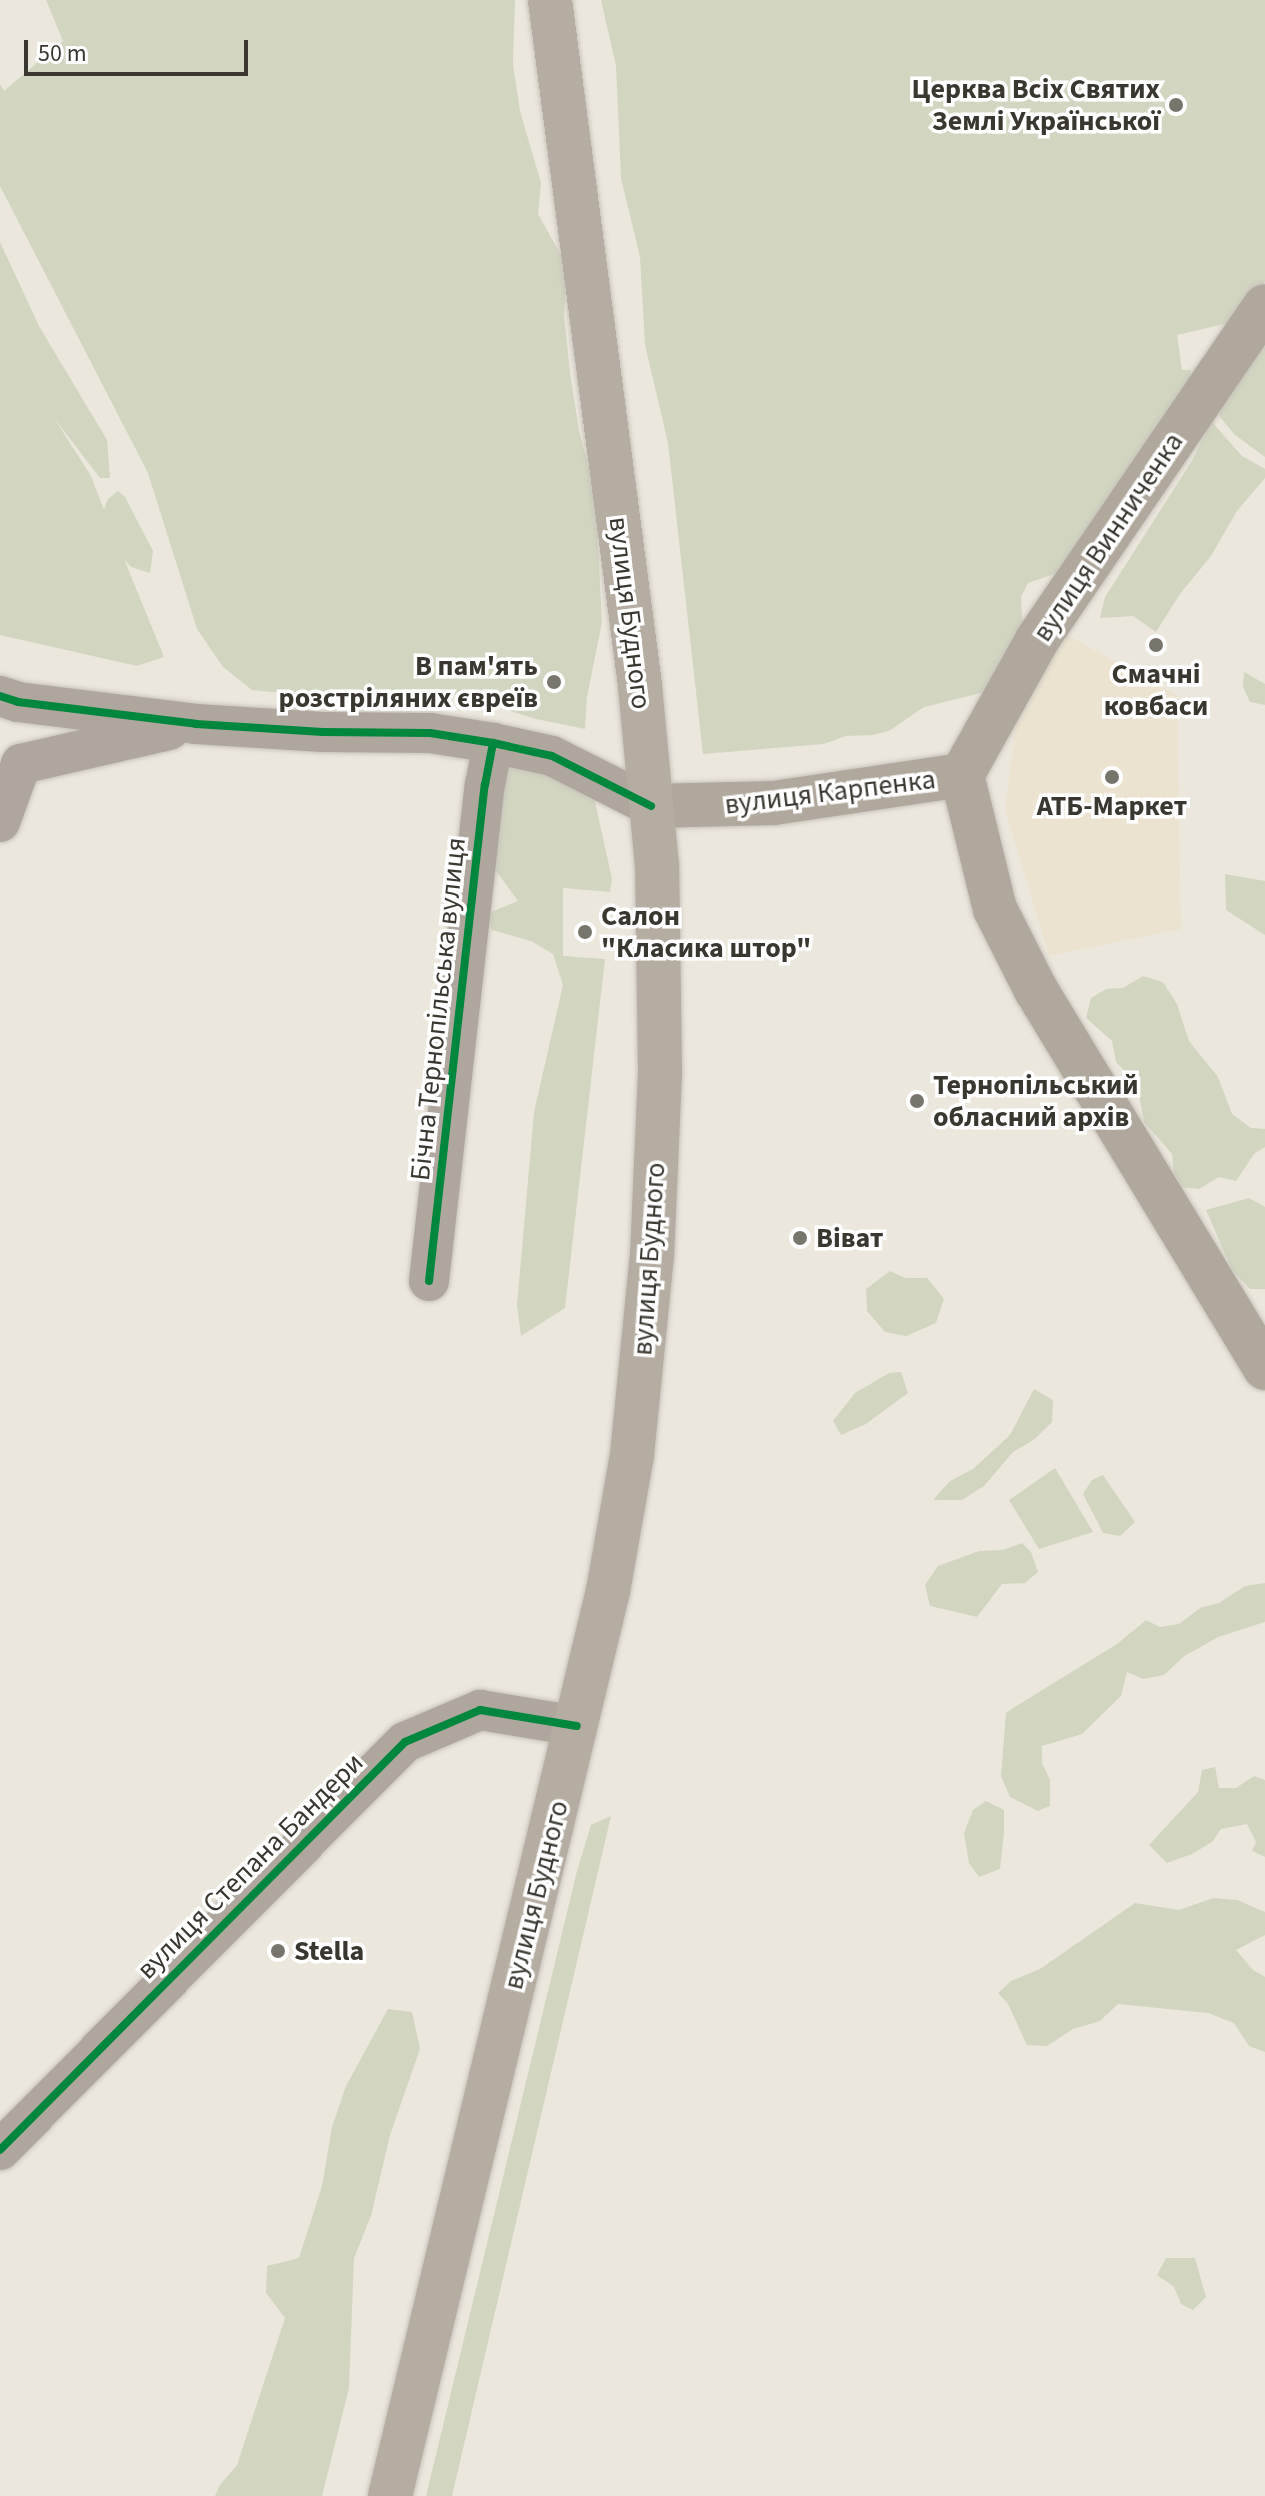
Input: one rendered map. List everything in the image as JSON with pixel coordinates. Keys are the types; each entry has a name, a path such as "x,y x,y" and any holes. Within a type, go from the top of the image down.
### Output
{"highway":[{"name":"вулиця Будного","path":"390,2496 608,1591 632,1455 652,1256 660,1072 657,866 640,685 550,0"}],"main road":[{"name":"вулиця Винниченка","path":"962,775 1037,640 1265,306"},
{"name":"вулиця Карпенка","path":"651,806 774,803 962,775 995,909 1036,990 1265,1368"}],"street":[{"path":"0,696 18,702 196,724 323,732 430,733 493,743 552,756 651,806"},
{"path":"0,822 21,764 196,724"},
{"name":"Бічна Тернопільська вулиця","path":"429,1281 485,785 493,743"},
{"name":"вулиця Степана Бандери","path":"0,2150 405,1742 480,1710 577,1726"}],"shaded area":[{"path":"1061,632 1177,695 1181,929 1049,956 1005,809 1017,718"}],"green space":[{"path":"46,0 515,0 513,64 520,111 541,183 538,214 567,266 564,315 570,373 579,431 595,490 602,622 587,697 585,729 536,719 437,689 283,693 252,690 223,667 197,629 148,473 0,186 0,84 4,91 63,41"},
{"path":"601,0 1265,0 1265,281 1256,297 1229,323 1177,335 1182,370 1190,370 1196,386 1078,566 1028,583 1021,597 1023,637 997,689 924,707 889,731 873,735 846,736 824,744 703,754 668,443 645,345 640,257 621,178 616,66"},
{"path":"0,242 39,326 107,440 110,478 100,478 54,418 91,476 104,510 108,499 118,491 125,497 153,551 150,573 131,567 124,559 164,657 137,666 0,635"},
{"path":"1265,333 1265,457 1234,434 1219,416 1225,388"},
{"path":"1211,421 1242,456 1265,469 1265,478 1237,511 1211,556 1180,594 1156,632 1133,616 1100,618 1105,597 1193,459"},
{"path":"1244,672 1265,684 1265,705 1250,702 1243,687"},
{"path":"515,761 594,797 612,879 610,892 563,888 563,956 605,959 565,1308 521,1336 517,1305 534,1112 563,985 553,954 531,941 492,930 486,914 518,901 493,867 502,763"},
{"path":"1225,874 1265,881 1265,935 1226,910"},
{"path":"1143,976 1163,982 1177,1004 1189,1041 1218,1077 1232,1114 1251,1128 1265,1129 1265,1147 1254,1154 1236,1181 1219,1177 1199,1189 1182,1187 1174,1173 1172,1154 1144,1122 1137,1084 1116,1062 1112,1041 1086,1018 1091,998 1106,989 1123,988"},
{"path":"1249,1198 1265,1207 1265,1289 1250,1289 1232,1270 1206,1210"},
{"path":"890,1271 905,1278 927,1278 944,1299 936,1323 906,1336 885,1332 867,1311 866,1289"},
{"path":"901,1372 908,1393 866,1424 841,1435 833,1421 855,1393 889,1373"},
{"path":"1034,1389 1053,1400 1052,1422 1035,1439 1013,1452 984,1486 962,1500 933,1500 950,1481 973,1469 1010,1435"},
{"path":"1055,1468 1093,1532 1039,1549 1009,1500"},
{"path":"1103,1475 1135,1522 1120,1536 1103,1533 1083,1494 1092,1480"},
{"path":"1022,1543 1031,1552 1038,1572 1025,1583 1002,1584 977,1617 930,1606 925,1585 938,1566 979,1551 1003,1550"},
{"path":"1265,1583 1265,1622 1218,1637 1183,1657 1164,1675 1143,1679 1127,1672 1121,1696 1082,1734 1042,1746 1042,1763 1050,1780 1050,1806 1038,1811 1010,1797 1001,1776 1006,1713 1117,1644 1146,1620 1160,1627 1179,1624 1200,1608 1219,1603 1245,1586"},
{"path":"1215,1767 1219,1788 1236,1788 1254,1776 1265,1780 1265,1857 1252,1851 1256,1842 1247,1824 1221,1829 1212,1842 1192,1854 1167,1863 1149,1845 1198,1792 1202,1770"},
{"path":"986,1801 1004,1810 1004,1833 1000,1869 979,1877 969,1863 964,1833 973,1810"},
{"path":"611,1816 452,2496 426,2496 577,1871 591,1825"},
{"path":"1213,1898 1237,1900 1265,1912 1265,1935 1236,1950 1253,1970 1265,1977 1265,2052 1249,2046 1234,2023 1208,2013 1118,2004 1100,2021 1073,2029 1047,2046 1027,2045 1008,2004 998,1993 1011,1981 1040,1969 1135,1903 1179,1910"},
{"path":"388,2009 412,2012 420,2049 390,2135 371,2216 354,2258 349,2388 322,2496 215,2496 237,2465 285,2318 266,2293 267,2266 299,2258 322,2186 332,2127 346,2086"},
{"path":"1166,2258 1195,2258 1206,2297 1193,2310 1181,2304 1174,2287 1157,2275"}],"cycle path":[{"path":"0,696 18,702 196,724 323,732 430,733 493,743 552,756 651,806"},
{"path":"429,1281 485,785 493,743"},
{"path":"0,2150 405,1742 480,1710 577,1726"}],"place":[{"name":"Церква Всіх Святих Землі Української","path":"1176,105"},
{"name":"Смачні ковбаси","path":"1156,645"},
{"name":"В пам'ять розстріляних євреїв","path":"554,682"},
{"name":"АТБ-Маркет","path":"1112,777"},
{"name":"Салон \"Класика штор\"","path":"585,932"},
{"name":"Тернопільський обласний архів","path":"917,1101"},
{"name":"Віват","path":"800,1238"},
{"name":"Stella","path":"278,1951"}]}
